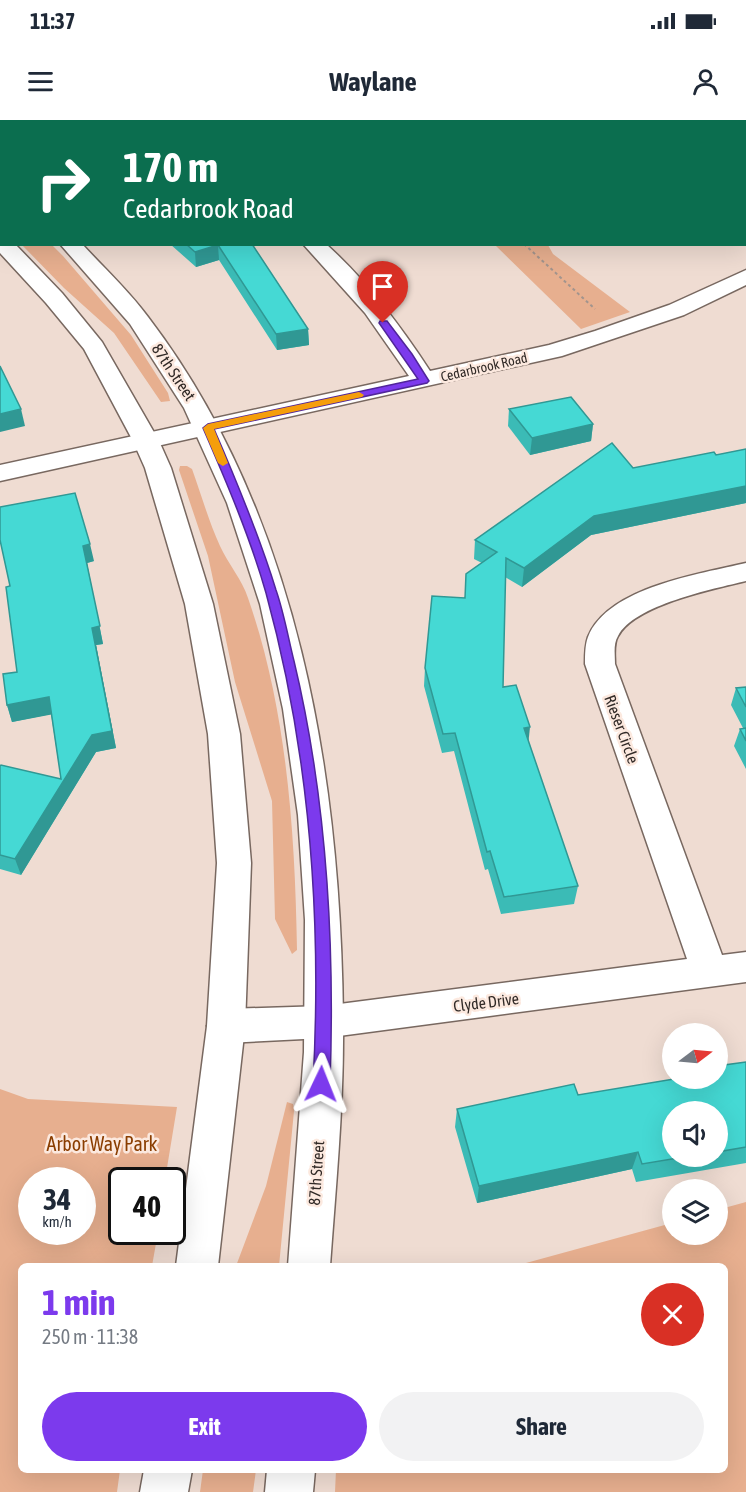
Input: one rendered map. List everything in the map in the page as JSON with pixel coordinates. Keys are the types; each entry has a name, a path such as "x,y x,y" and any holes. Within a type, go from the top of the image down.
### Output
{"street":[{"path":"5,246 54,298 94,347 146,441 158,468 199,604 224,735 234,863 226,1026 197,1263"},
{"name":"87th Street","path":"72,246 117,294 151,338 194,401 208,428 236,494 271,592 301,718 317,837 323,931 324,1022 309,1263"},
{"path":"314,246 345,275 408,356 424,381"},
{"name":"Cedarbrook Road","path":"0,473 554,351 616,332 694,303 746,276"},
{"name":"Rieser Circle","path":"710,972 600,664 600,643 606,630 621,615 641,602 746,572"},
{"name":"Clyde Drive","path":"226,1026 324,1022 746,967"},
{"path":"164,1492 167,1473"},
{"path":"289,1492 291,1473"}],"path":[{"path":"526,246 596,309"}],"green space":[{"path":"23,246 53,246 63,256 131,335 168,393 170,401 161,402 114,333 64,288"},
{"path":"496,246 549,246 553,254 630,312 581,329"},
{"path":"180,466 192,469 220,546 245,591 272,684 291,816 297,950 292,954 275,919 272,801 235,682 208,556 179,470"},
{"name":"Arbor Way Park","path":"0,1089 28,1099 177,1107 167,1167 108,1167 108,1245 156,1245 153,1263 18,1263 18,1473 120,1473 117,1492 0,1492"},
{"path":"287,1102 293,1104 294,1111 279,1263 237,1263 266,1186"},
{"path":"746,1202 746,1492 335,1492 336,1473 728,1473 728,1263 526,1263 662,1226 662,1245 728,1245 728,1207"},
{"path":"203,1473 256,1473 253,1492 200,1492"}],"building":[{"path":"188,246 215,246 195,252"},
{"path":"219,246 253,246 308,329 276,334"},
{"path":"0,366 21,409 0,414"},
{"path":"571,397 593,424 532,438 509,409"},
{"path":"612,443 633,468 714,452 716,455 746,449 746,486 594,516 524,568 506,558 503,687 516,685 530,727 524,728 578,886 504,897 490,851 487,852 455,733 443,734 425,668 432,596 465,598 466,574 497,552 475,540"},
{"path":"75,493 90,544 83,546 100,626 92,628 112,731 92,735 15,859 0,855 0,766 61,779 49,697 7,705 3,674 17,672 6,587 10,586 0,540 0,507"},
{"path":"746,687 746,707 736,688"},
{"path":"746,728 746,741 740,729"},
{"path":"746,1062 746,1147 728,1150 728,1101 662,1101 662,1161 642,1164 638,1152 479,1186 457,1109 574,1084 578,1095 662,1081 662,1089 728,1089 728,1064"}],"slow traffic":[{"path":"223,463 208,428 359,395"}],"route":[{"path":"321,1084 324,1022 323,931 317,837 301,718 271,592 236,494 208,428 424,381 383,323"}]}
